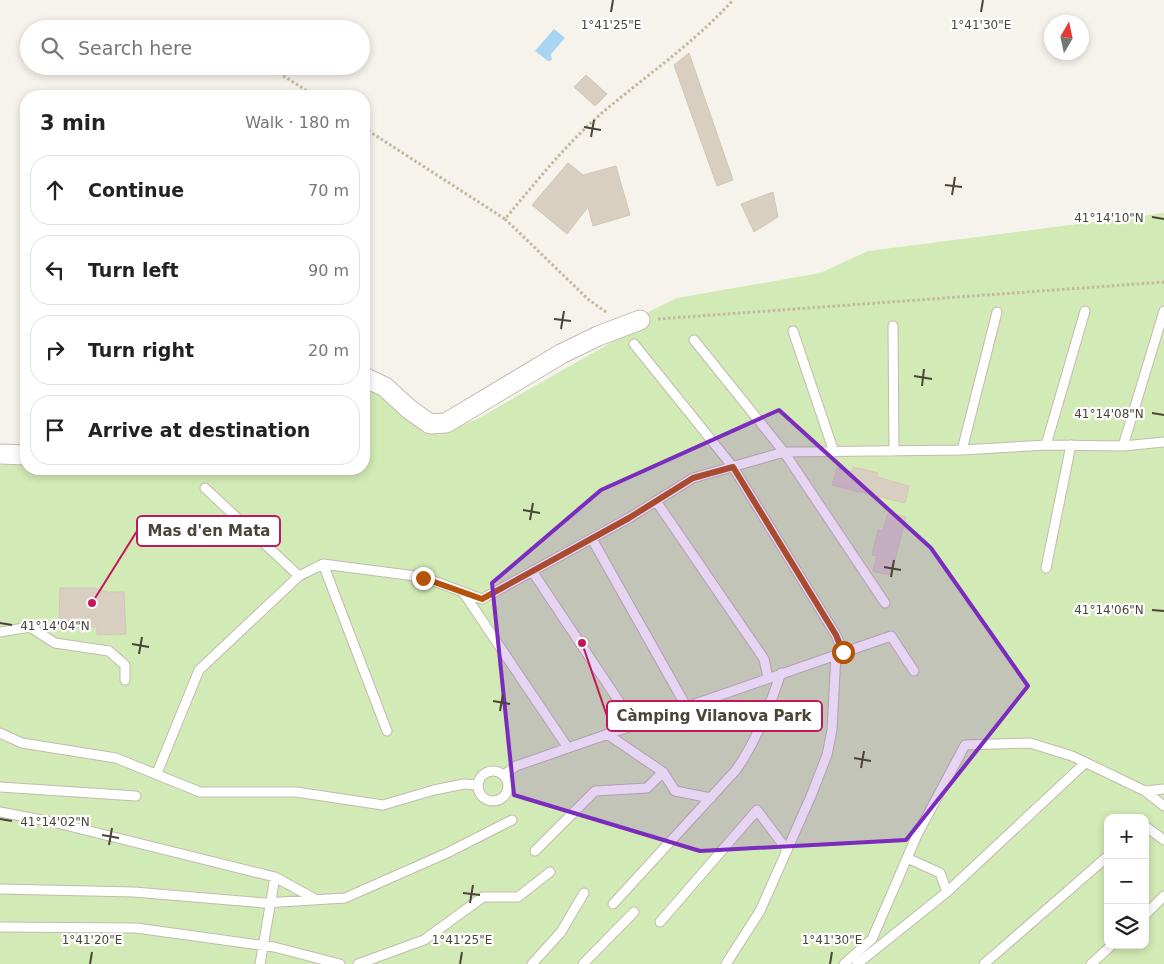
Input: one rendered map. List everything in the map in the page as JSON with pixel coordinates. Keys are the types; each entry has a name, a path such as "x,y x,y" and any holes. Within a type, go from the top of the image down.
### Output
{"street":[{"path":"370,380 385,387 409,409 430,424 446,423 561,354 632,323"},
{"path":"0,454 20,455"}],"lane":[{"path":"1046,445 1085,311"},
{"path":"1123,446 1164,311"},
{"path":"962,450 997,312"},
{"path":"893,326 894,450"},
{"path":"793,331 834,452"},
{"path":"694,340 784,452 885,603"},
{"path":"634,344 733,467 836,635 839,653 832,730 827,755 760,911 726,964"},
{"path":"157,773 199,670 299,576 323,564 423,578 482,599 592,538 693,478 784,452 962,450 1046,445 1123,446 1164,442"},
{"path":"1046,568 1071,445"},
{"path":"205,488 299,576"},
{"path":"656,501 764,659 768,678"},
{"path":"592,538 686,706"},
{"path":"323,564 387,731"},
{"path":"532,571 634,724"},
{"path":"462,592 568,748"},
{"path":"0,632 30,627 56,643 109,651 125,665 125,680"},
{"path":"504,775 516,766 891,636 914,671"},
{"path":"613,904 736,770 750,750 760,730 782,673"},
{"path":"0,733 22,743 116,758 200,792 296,792 383,805 434,790 464,784 477,785"},
{"path":"607,734 664,772 675,791 711,798"},
{"path":"844,964 872,939 942,784 965,745 1030,744 1085,763 1145,790 1164,806"},
{"path":"857,964 947,892 1085,763"},
{"path":"500,772 508,781 505,796 496,801 482,797 477,785 481,776 500,772"},
{"path":"535,851 594,790 647,788 664,772"},
{"path":"0,787 136,796"},
{"path":"1145,790 1164,789"},
{"path":"660,922 757,810 786,850"},
{"path":"0,812 57,823 275,877 316,899"},
{"path":"0,889 134,892 271,902 345,898 447,853 512,820"},
{"path":"1149,829 1164,840"},
{"path":"907,858 940,873 947,892"},
{"path":"984,964 1105,859"},
{"path":"358,964 424,940 483,897 518,897 550,872"},
{"path":"260,964 275,877"},
{"path":"532,964 561,932 584,893"},
{"path":"1149,911 1164,896"},
{"path":"583,964 634,912"},
{"path":"0,927 136,928 264,945 340,964"},
{"path":"1091,964 1108,949"}],"path":[{"path":"505,219 567,145 603,112 668,62 719,17 733,0"},
{"path":"282,75 306,90"},
{"path":"370,132 505,219 589,300 632,323 1164,282"}],"highlighted area":[{"path":"779,410 931,548 1028,686 906,840 700,851 514,795 492,583 601,490"}],"green space":[{"path":"1164,213 1164,964 0,964 0,460 20,461 20,475 370,475 370,390 384,396 422,428 439,435 477,419 626,334 642,315 677,298 820,273 868,251"}],"water":[{"path":"554,29 565,38 551,54 552,60 548,61 535,51"}],"building":[{"path":"689,53 733,180 717,186 674,65"},
{"path":"586,75 607,94 595,106 574,87"},
{"path":"568,163 583,175 616,166 630,215 593,226 588,207 567,234 532,205"},
{"path":"773,192 778,217 754,232 741,204"},
{"path":"853,467 878,473 877,477 909,486 905,503 832,485 837,468 852,472"},
{"path":"888,513 906,517 891,575 873,571 877,556 872,555 878,530 883,531"},
{"path":"60,588 94,588 108,592 124,592 126,634 97,635 97,627 59,626"}],"place":[{"name":"Mas d'en Mata","path":"92,603"},
{"name":"Càmping Vilanova Park","path":"582,643"}],"route":[{"path":"423,578 482,599 629,518 693,478 733,467 836,635 843,652"}]}
